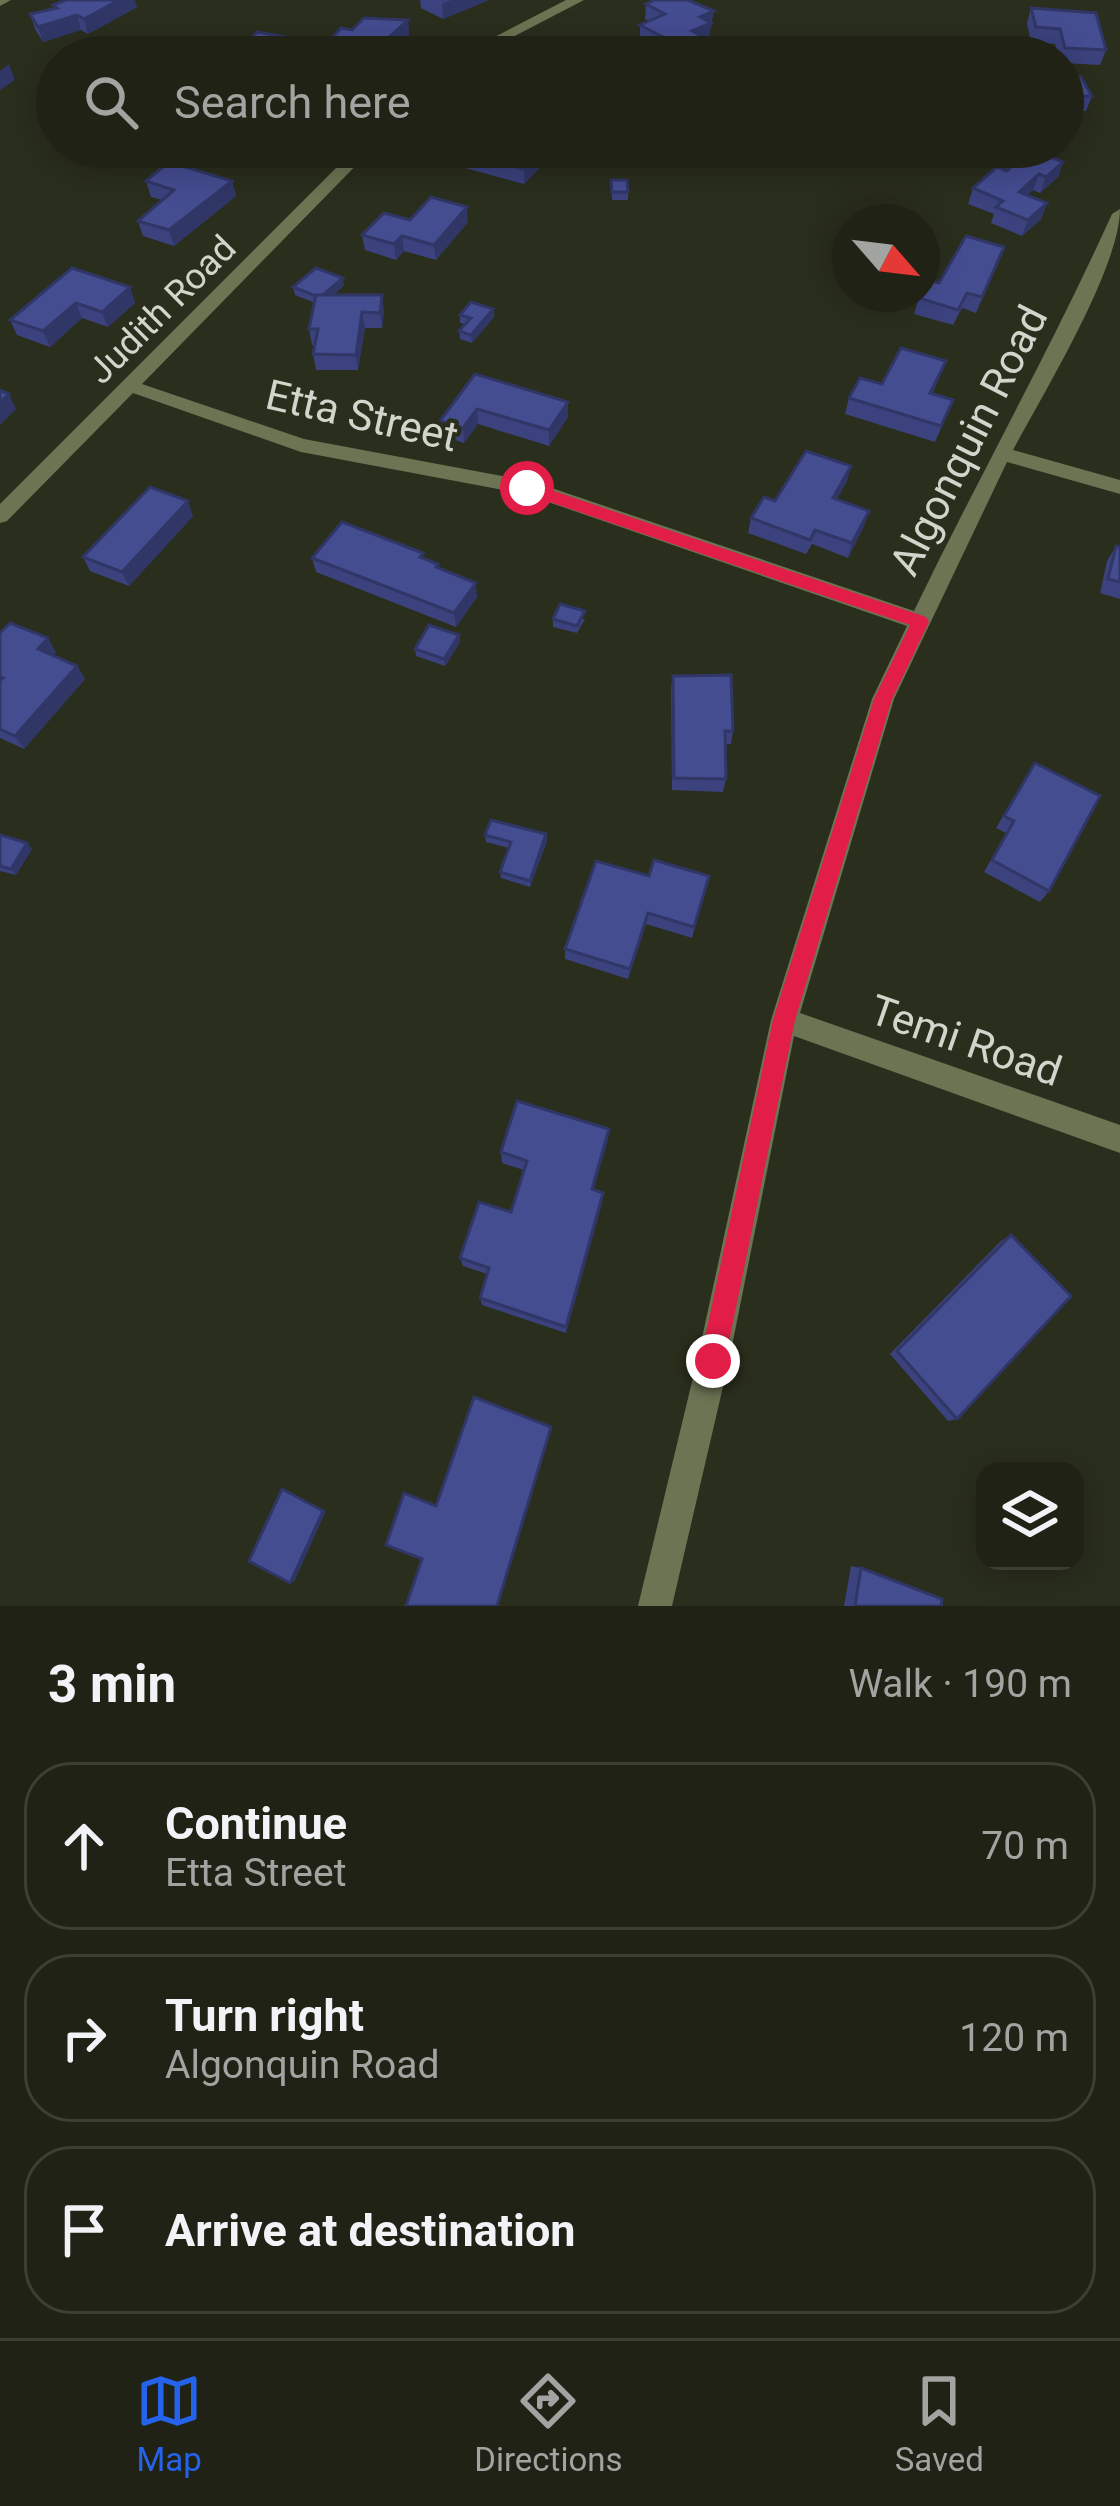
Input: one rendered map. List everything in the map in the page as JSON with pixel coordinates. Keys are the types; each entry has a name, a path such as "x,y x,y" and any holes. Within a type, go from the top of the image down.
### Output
{"street":[{"path":"506,36 577,0"},
{"name":"Judith Road","path":"0,516 345,168"},
{"name":"Algonquin Road","path":"655,1606 713,1361 784,1020 883,699 1120,214"},
{"name":"Etta Street","path":"130,386 301,445 527,488 920,622"},
{"path":"1002,454 1120,487"},
{"name":"Temi Road","path":"784,1020 1120,1139"}],"building":[{"path":"66,0 119,0 84,19 77,15 38,27 30,14 57,8 53,5"},
{"path":"688,0 714,11 700,17 711,23 692,31 701,36 661,36 640,25 665,14 646,4"},
{"path":"1031,8 1096,13 1106,50 1084,49 1084,36 1062,36 1060,29 1036,27"},
{"path":"364,18 408,20 390,36 334,36 341,28 352,30"},
{"path":"162,168 189,168 232,181 169,230 138,221 174,190 146,181"},
{"path":"996,168 1056,168 1046,177 1039,174 1019,192 1047,203 1028,220 996,207 1003,201 973,188"},
{"path":"611,180 627,180 628,192 612,192"},
{"path":"431,197 467,207 434,245 402,236 394,244 362,235 384,213 410,220"},
{"path":"966,236 1004,247 982,297 967,293 958,310 940,304 940,281"},
{"path":"72,268 130,287 102,312 76,303 43,331 10,320"},
{"path":"316,268 343,278 323,295 293,287"},
{"path":"316,295 382,295 380,313 362,312 356,355 313,354 318,329 309,329"},
{"path":"471,302 493,309 471,335 459,331 471,318 460,315"},
{"path":"901,348 946,361 930,393 953,400 941,426 849,398 860,378 882,384"},
{"path":"475,374 568,402 549,430 477,409 463,428 440,421"},
{"path":"806,451 851,466 833,498 869,511 852,543 815,530 810,540 751,518 764,497 775,501"},
{"path":"150,487 188,501 122,572 83,557"},
{"path":"342,522 423,553 420,557 438,564 436,567 476,583 454,613 312,558"},
{"path":"1116,546 1120,547 1120,582 1108,579"},
{"path":"560,604 585,611 577,626 553,619"},
{"path":"10,623 48,638 38,649 77,666 15,736 0,729 0,633"},
{"path":"429,625 459,635 444,659 415,649"},
{"path":"731,675 733,731 725,731 726,779 674,778 673,676"},
{"path":"1035,763 1100,796 1049,891 992,860 1014,821 1004,816"},
{"path":"491,820 546,834 530,881 500,872 511,842 485,835"},
{"path":"0,835 27,843 11,869 0,866"},
{"path":"654,860 709,876 694,927 648,913 630,969 565,949 596,861 649,876"},
{"path":"517,1101 609,1129 592,1189 603,1193 566,1327 480,1298 489,1268 460,1258 479,1202 511,1212 527,1161 501,1152"},
{"path":"1011,1235 1071,1296 957,1419 897,1351"},
{"path":"474,1397 551,1427 497,1606 406,1606 422,1559 386,1545 404,1493 436,1506"},
{"path":"282,1489 323,1511 290,1583 249,1561"},
{"path":"861,1568 942,1599 941,1606 855,1606"}],"route":[{"path":"527,488 920,622 883,699 784,1020 713,1361"}]}
